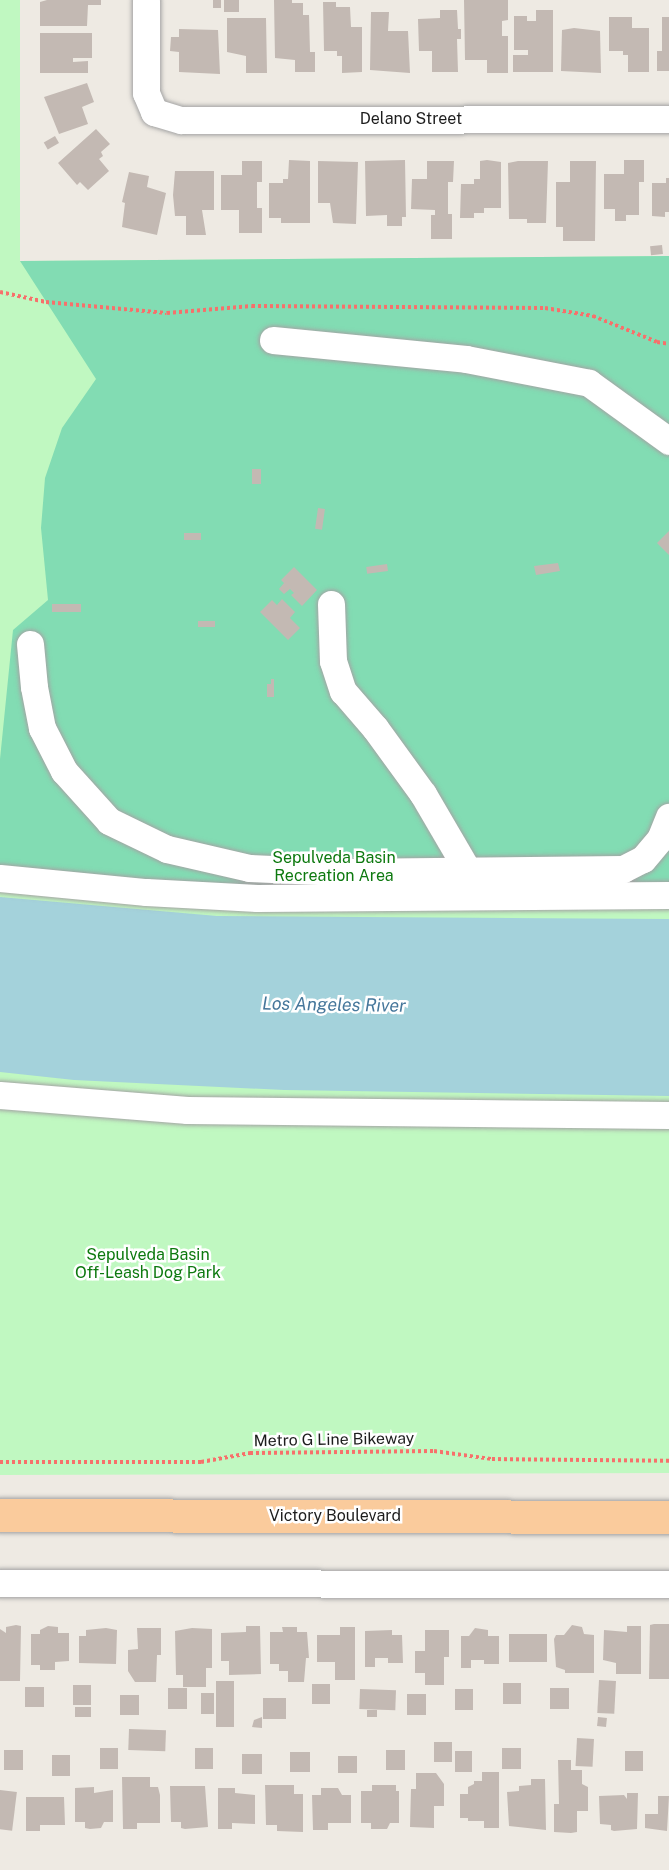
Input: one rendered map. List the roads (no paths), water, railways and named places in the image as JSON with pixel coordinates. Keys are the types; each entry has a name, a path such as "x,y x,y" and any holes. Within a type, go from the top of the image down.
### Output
{"main road":[{"name":"Victory Boulevard","path":"0,1515 669,1518"}],"street":[{"name":"Delano Street","path":"146,0 146,93 154,112 181,120 669,119"},
{"path":"273,340 466,359 589,384 669,441"},
{"path":"331,604 333,661 343,691 375,728 423,794 468,871"},
{"path":"30,644 34,687 42,728 64,771 109,821 167,849 249,868 342,872 623,869 643,860 660,839 669,817"},
{"path":"0,878 146,892 257,898 669,895"},
{"path":"0,1095 187,1110 669,1115"},
{"path":"0,1583 669,1584"}],"water":[{"name":"Los Angeles River","path":"0,897 217,916 669,919 669,1096 284,1090 74,1080 0,1072"}],"park label":[{"name":"Sepulveda Basin Recreation Area","path":"334,867"},
{"name":"Sepulveda Basin Off-Leash Dog Park","path":"148,1264"}]}
